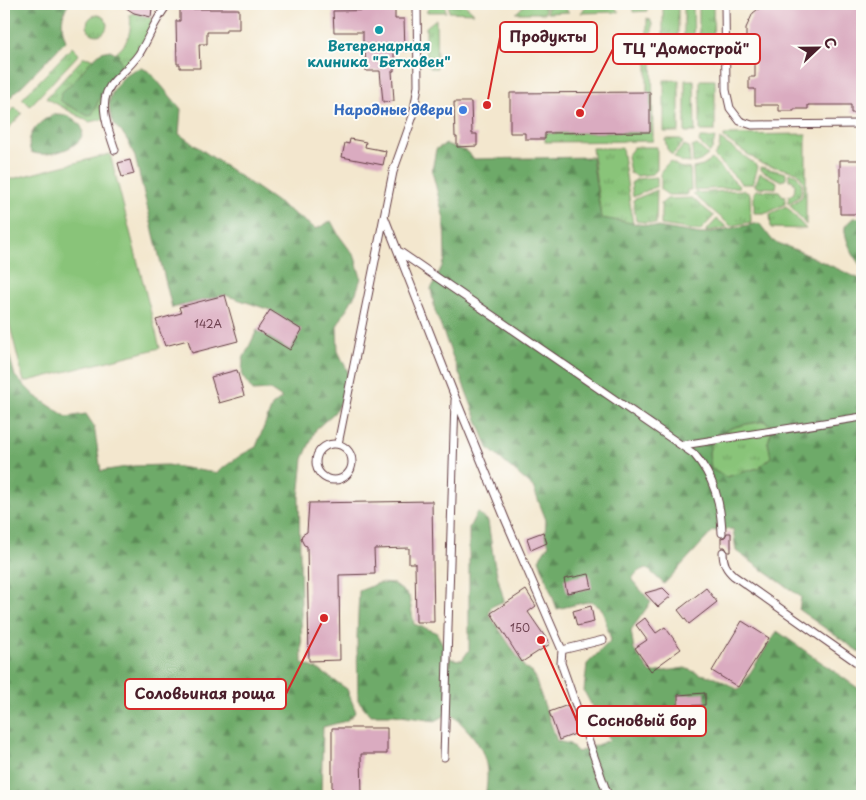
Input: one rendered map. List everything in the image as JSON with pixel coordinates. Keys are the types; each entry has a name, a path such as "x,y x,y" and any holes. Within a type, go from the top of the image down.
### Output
{"lane":[{"path":"115,150 105,119 104,108 107,92 136,58 161,12 168,4"},
{"path":"338,444 393,172 414,116 418,86 417,4"},
{"path":"725,4 726,90 730,108 740,121 752,125 862,124"},
{"path":"384,216 400,252 455,397 562,650 561,663 608,796"},
{"path":"400,252 683,444 694,454 710,475 718,498 722,533"},
{"path":"444,756 455,397"},
{"path":"683,444 862,417"},
{"path":"338,444 345,447 351,455 352,465 348,474 334,480 325,477 318,470 316,463 317,456 322,449 328,445 338,444"},
{"path":"723,552 726,568 734,576 862,666"},
{"path":"562,650 603,640"}],"green space":[{"path":"4,4 69,4 62,22 66,41 4,104"},
{"path":"432,4 445,4 446,12 426,12"},
{"path":"449,4 464,4 474,13 449,12"},
{"path":"526,4 545,4 545,13 516,13"},
{"path":"547,4 561,4 569,12 547,13"},
{"path":"588,4 612,4 619,12 581,13"},
{"path":"633,4 647,4 647,11 633,12"},
{"path":"663,4 678,4 678,58 663,58"},
{"path":"684,4 693,4 694,58 684,58"},
{"path":"699,4 713,4 714,58 699,58"},
{"path":"134,13 151,18 154,23 143,48 111,85 105,119 89,122 46,98 84,57 104,58 120,50 129,35 130,15"},
{"path":"97,15 104,18 107,25 104,32 97,35 90,32 87,25 90,18"},
{"path":"647,18 650,19 652,24 653,141 545,142 545,133 650,132 650,93 647,92"},
{"path":"436,19 437,68 430,68 426,64 426,27"},
{"path":"72,47 79,54 30,106 22,99"},
{"path":"110,50 118,54 121,63 118,73 109,79 92,115 88,116 62,102 60,100 61,93 101,52"},
{"path":"142,68 150,72 181,109 179,134 316,229 331,221 355,257 361,278 356,293 337,326 338,351 348,372 347,392 334,413 316,429 303,459 299,498 302,663 319,670 347,689 356,712 346,721 323,727 321,796 4,796 4,336 15,376 35,396 67,417 86,414 94,426 101,471 133,466 167,465 216,473 256,447 272,406 282,398 270,390 253,391 242,376 243,359 257,330 290,350 302,330 270,310 225,295 172,308 135,157 126,138 115,125 109,107 113,92 121,79 129,73"},
{"path":"664,80 679,80 679,132 664,132"},
{"path":"685,80 694,80 695,132 685,132"},
{"path":"700,80 715,80 715,131 700,131"},
{"path":"15,107 22,114 4,133 4,118"},
{"path":"56,114 75,120 82,127 82,135 71,147 61,151 50,154 31,152 29,146 30,139 35,128 45,119"},
{"path":"806,134 806,225 790,205 802,197 804,183 797,172 762,164 724,138 724,135"},
{"path":"700,138 715,138 710,153 699,142"},
{"path":"665,139 681,139 683,143 672,155 667,149"},
{"path":"720,139 758,166 753,184 742,184 714,156 719,149"},
{"path":"446,144 468,152 474,159 592,157 601,218 701,234 759,223 773,241 862,280 862,534 857,536 862,570 862,654 799,610 801,597 736,551 733,529 713,531 664,584 647,568 642,569 636,574 632,580 651,602 631,630 634,650 651,673 685,668 715,677 739,690 777,631 862,691 862,796 485,796 487,770 481,749 468,731 450,713 435,721 394,715 370,715 358,700 357,637 359,591 379,583 394,584 409,596 414,624 436,632 451,659 462,660 469,650 469,528 477,512 488,521 494,562 504,601 491,607 489,614 525,668 533,673 557,741 570,744 578,752 610,740 584,691 587,664 611,640 602,609 591,601 557,609 539,559 549,544 545,535 546,520 533,487 488,448 435,311 431,289 445,260 444,219 432,171 436,149","holes":["765,421 773,427 768,442 771,457 758,468 726,477 711,469 709,453 711,444 722,432 730,428"]},
{"path":"684,145 689,147 690,163 682,162 674,157"},
{"path":"697,145 708,155 700,161 693,163 692,147"},
{"path":"634,147 657,147 657,170 653,174 637,176 630,173 627,156"},
{"path":"592,148 622,148 633,224 601,218"},
{"path":"110,154 160,348 24,382 4,302 4,181"},
{"path":"712,159 740,187 694,190 693,168 703,166"},
{"path":"670,161 679,167 690,169 691,190 687,190 687,195 668,195 661,190 661,171"},
{"path":"761,167 786,173 786,179 781,181 761,170"},
{"path":"760,173 777,182 776,188 756,187 755,185"},
{"path":"789,173 796,174 802,184 800,196 788,204 789,196 794,193 795,185 792,180 789,180"},
{"path":"657,177 657,186 633,197 631,183 637,179"},
{"path":"657,190 656,224 636,221 633,200"},
{"path":"743,190 750,194 751,222 731,226 694,195 694,193"},
{"path":"756,190 779,191 785,196 785,204 767,213 754,213 754,193"},
{"path":"692,198 714,216 700,231 661,225 661,204 667,199"},
{"path":"786,206 806,229 771,228 770,214"},
{"path":"862,217 862,267 850,248 845,231 846,226 853,218"},
{"path":"717,219 727,227 705,232"},
{"path":"765,421 773,427 768,442 771,457 758,468 726,477 711,469 709,453 711,444 716,437 730,428"}],"building":[{"path":"120,4 137,4 152,8 151,17 134,13"},
{"path":"192,4 192,9 239,9 239,29 226,29 226,32 207,32 207,44 199,44 200,68 180,68 180,64 177,64 176,21 180,21 180,5"},
{"path":"773,4 862,4 862,113 851,113 851,105 808,105 808,109 779,111 779,105 755,105 755,89 749,89 749,77 755,77 755,47 749,47 749,44 746,44 746,28 753,13 761,7"},
{"path":"395,10 395,19 404,19 405,50 394,50 394,71 392,71 394,101 383,102 380,71 366,71 363,32 334,32 333,11"},
{"path":"650,92 650,132 545,133 545,139 525,139 525,133 510,133 510,93"},
{"path":"454,102 471,102 472,134 477,134 477,146 457,147"},
{"path":"350,139 366,142 365,147 386,151 383,165 342,157 345,143 349,144"},
{"path":"130,160 134,174 122,177 118,163"},
{"path":"840,160 862,160 862,214 840,214"},
{"path":"225,295 238,341 192,353 188,340 165,346 156,320 181,313 179,307"},
{"path":"270,310 302,330 290,350 257,330"},
{"path":"237,370 244,396 219,403 211,377"},
{"path":"432,501 434,622 416,622 415,563 409,563 409,548 374,549 375,574 339,575 340,660 309,661 307,546 304,545 301,539 302,535 307,532 309,503"},
{"path":"543,532 547,543 531,550 527,538"},
{"path":"727,533 731,533 731,552 728,552 725,547 721,547 721,538 725,537"},
{"path":"589,574 592,588 567,593 564,579"},
{"path":"663,588 671,596 658,607 645,593"},
{"path":"706,588 717,602 689,624 678,610"},
{"path":"526,590 536,606 528,612 550,644 522,662 491,613"},
{"path":"591,606 594,622 577,626 573,611"},
{"path":"645,618 656,633 665,627 681,649 651,671 635,648 647,640 636,625"},
{"path":"742,621 769,638 738,687 712,671"},
{"path":"705,693 705,705 678,706 678,695"},
{"path":"568,705 578,733 559,740 549,712"},
{"path":"332,728 387,728 387,754 361,754 362,796 332,796"}],"place":[{"name":"Ветеренарная клиника \"Бетховен\"","path":"379,30"},
{"name":"Продукты","path":"487,105"},
{"name":"Народные двери","path":"463,110"},
{"name":"ТЦ \"Домострой\"","path":"580,113"},
{"name":"Соловьиная роща","path":"324,618"},
{"name":"Сосновый бор","path":"541,640"}]}
